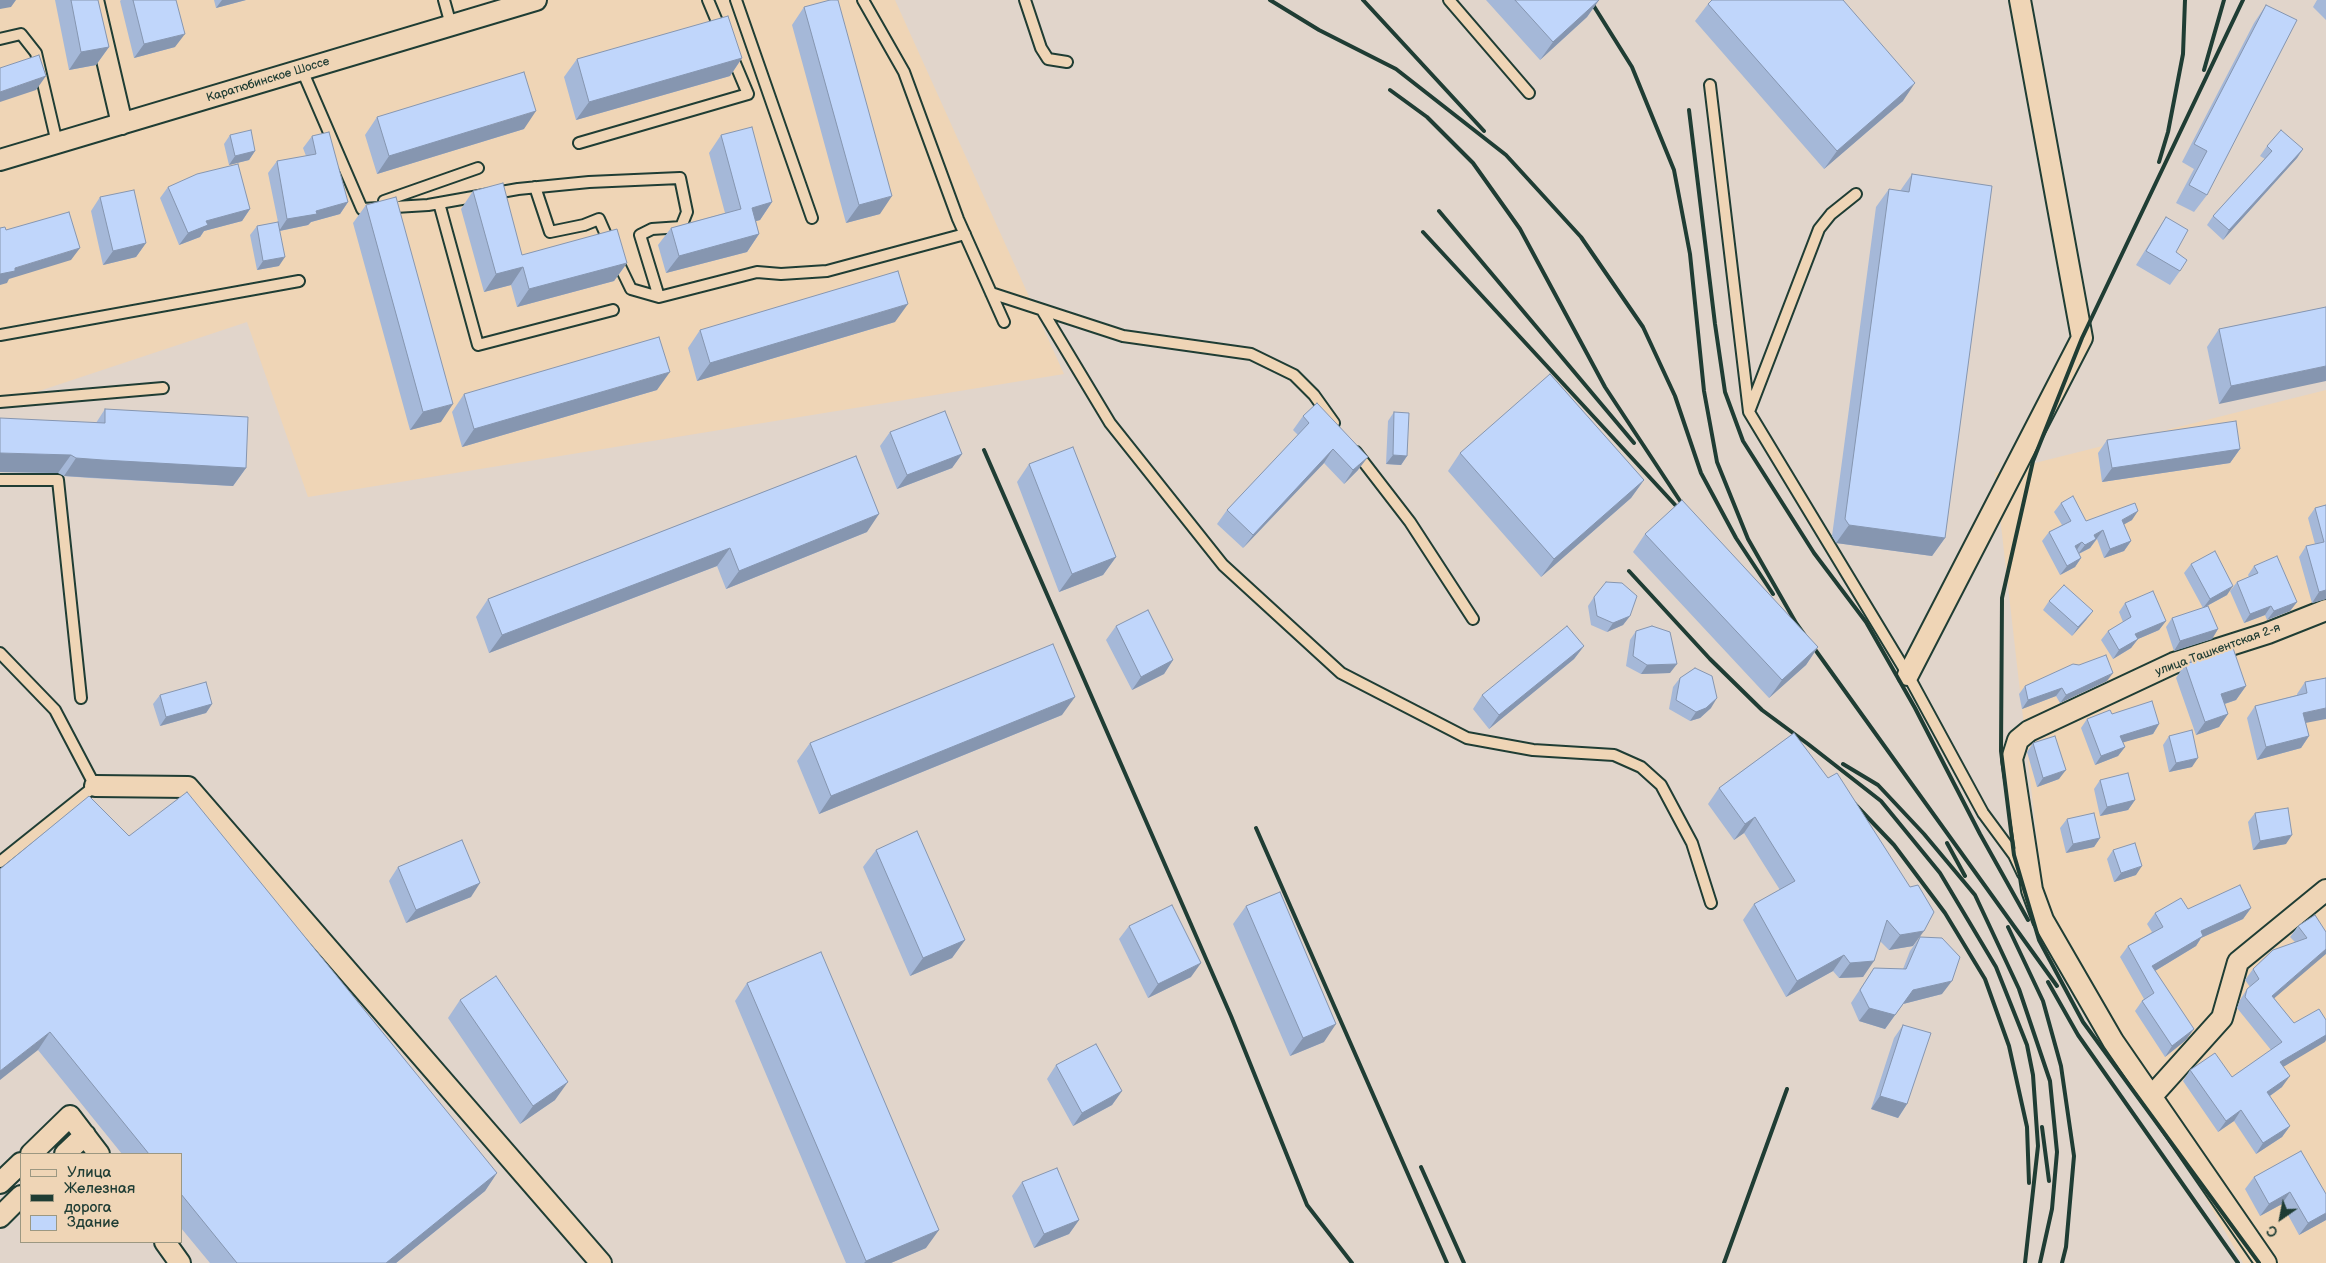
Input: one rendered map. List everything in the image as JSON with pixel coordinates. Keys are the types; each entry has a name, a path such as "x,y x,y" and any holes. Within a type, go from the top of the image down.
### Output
{"street":[{"path":"93,0 122,124"},
{"name":"Каратюбинское Шоссе","path":"0,160 536,0"},
{"path":"1908,675 2082,338 2020,0"},
{"name":"улица Ташкентская 2-я","path":"2032,890 2012,759 2018,740 2029,731 2174,663 2268,633 2326,610"},
{"path":"95,786 188,787 601,1263"},
{"path":"2032,890 2043,920 2061,955 2114,1041 2266,1263"},
{"path":"2152,1097 2222,1018 2238,962 2326,890"},
{"path":"31,1153 70,1116 98,1153"},
{"path":"66,1153 85,1135"},
{"path":"0,1184 20,1164"},
{"path":"0,1217 20,1197"},
{"path":"165,1243 180,1263"}],"lane":[{"path":"444,0 452,25"},
{"path":"579,143 748,94 708,0"},
{"path":"736,0 812,218"},
{"path":"863,0 904,72 965,234 1004,322"},
{"path":"1025,0 1041,48 1048,59 1067,62"},
{"path":"1449,0 1529,94"},
{"path":"0,39 21,34 36,53 57,143"},
{"path":"302,70 362,209"},
{"path":"1710,85 1749,412 1908,675 1982,813 2014,855 2032,890"},
{"path":"362,209 478,168"},
{"path":"362,209 439,204 535,188 589,182 680,178 687,212 681,227 652,229 640,235 659,297"},
{"path":"535,188 550,232 584,225 599,219 631,289 659,297 757,272 781,274 827,271 965,234"},
{"path":"1749,412 1819,229 1831,214 1856,194"},
{"path":"439,204 478,345 613,310"},
{"path":"0,335 299,281"},
{"path":"991,293 1123,336 1251,354 1294,375 1314,394 1344,437 1410,522 1473,619"},
{"path":"1042,310 1110,423 1223,565 1341,673 1467,738 1533,750 1614,755 1641,767 1662,786 1688,835 1712,903"},
{"path":"0,402 163,388"},
{"path":"0,480 58,480 81,698"},
{"path":"0,653 55,710 95,786 0,862"}],"shaded area":[{"path":"895,0 2326,0 2326,390 1995,473 2046,918 2243,1263 0,1263 0,404 247,322 308,497 1064,374"}],"building":[{"path":"71,0 98,0 109,47 81,52"},
{"path":"133,0 176,0 185,34 144,44"},
{"path":"830,0 838,0 892,196 859,205 804,7"},
{"path":"1515,0 1599,0 1553,42"},
{"path":"1712,0 1843,0 1915,83 1837,151 1708,4"},
{"path":"2266,5 2297,20 2207,195 2189,185 2207,151 2194,144"},
{"path":"728,16 742,58 589,102 577,59"},
{"path":"39,55 46,76 0,92 0,68"},
{"path":"524,72 536,111 389,156 377,117"},
{"path":"752,127 772,202 752,208 759,234 679,256 671,228 741,209 721,135"},
{"path":"251,130 255,151 235,156 230,135"},
{"path":"2281,130 2303,149 2229,230 2213,216 2272,151 2267,146"},
{"path":"329,132 348,202 316,211 317,214 287,219 277,161 316,154 312,136"},
{"path":"238,164 250,209 206,221 208,225 188,233 168,187 197,174"},
{"path":"1912,174 1992,186 1945,538 1849,525 1845,519 1889,189 1909,192"},
{"path":"503,183 522,255 617,229 627,263 529,289 523,267 496,274 473,191"},
{"path":"134,190 146,243 113,251 100,197"},
{"path":"396,197 453,404 423,412 366,205"},
{"path":"69,212 80,248 15,268 15,271 0,274 0,228 5,227 6,230"},
{"path":"2166,217 2188,230 2176,252 2187,260 2180,271 2146,251"},
{"path":"278,222 285,257 263,261 257,226"},
{"path":"898,271 908,304 710,363 700,330"},
{"path":"2326,307 2326,366 2231,386 2219,329"},
{"path":"659,337 670,372 474,429 464,394"},
{"path":"1550,374 1644,480 1554,559 1460,453"},
{"path":"1317,403 1368,457 1353,470 1333,449 1253,535 1227,510 1309,423 1303,416"},
{"path":"105,409 248,417 246,468 76,458 71,455 0,453 0,418 105,423"},
{"path":"945,411 962,454 907,475 890,432"},
{"path":"1394,412 1409,413 1407,456 1393,455"},
{"path":"2236,421 2240,449 2112,468 2107,440"},
{"path":"1073,447 1116,557 1072,574 1029,464"},
{"path":"856,456 879,514 739,571 730,548 502,635 488,599"},
{"path":"2073,496 2086,521 2135,503 2138,511 2122,520 2131,541 2110,549 2103,530 2094,535 2096,539 2085,545 2082,542 2075,546 2081,558 2067,566 2049,532 2071,521 2061,503"},
{"path":"1682,500 1818,647 1782,680 1645,534"},
{"path":"2326,505 2326,590 2319,592 2306,546 2324,542 2315,508"},
{"path":"2215,551 2233,586 2210,599 2191,564"},
{"path":"2277,556 2297,602 2274,611 2271,606 2250,614 2237,582 2258,573 2254,566"},
{"path":"1606,582 1622,583 1637,596 1630,616 1613,623 1597,616 1594,597"},
{"path":"2064,585 2093,611 2078,627 2049,601"},
{"path":"2153,591 2166,621 2135,634 2138,639 2119,650 2108,631 2131,617 2125,603"},
{"path":"2208,606 2218,629 2180,641 2172,618"},
{"path":"1148,610 1173,660 1141,677 1116,626"},
{"path":"1567,626 1584,646 1499,715 1482,695"},
{"path":"1652,626 1670,632 1677,664 1647,665 1633,656 1636,631"},
{"path":"1053,644 1075,697 831,796 810,743"},
{"path":"2230,647 2233,648 2246,686 2221,694 2228,714 2205,722 2185,664 2192,662 2191,659"},
{"path":"2106,655 2113,673 2066,695 2062,688 2028,700 2025,686 2073,664 2079,665"},
{"path":"1695,668 1712,676 1717,698 1706,708 1696,712 1676,700 1680,678"},
{"path":"2326,678 2326,708 2303,713 2309,736 2266,747 2255,706 2307,693 2305,682"},
{"path":"206,682 212,704 166,717 160,695"},
{"path":"2152,701 2159,724 2120,736 2125,747 2101,756 2087,719 2110,710 2112,714"},
{"path":"2192,730 2198,758 2176,763 2169,736"},
{"path":"1794,733 1828,778 1837,773 1910,887 1918,885 1934,912 1924,931 1900,935 1887,920 1874,961 1850,963 1844,955 1797,981 1754,904 1795,881 1755,817 1745,824 1719,788"},
{"path":"2055,736 2066,770 2043,778 2033,743"},
{"path":"2128,773 2135,800 2107,807 2100,780"},
{"path":"187,792 497,1173 386,1263 237,1263 182,1195 182,1153 148,1153 50,1032 0,1071 0,869 89,796 129,836"},
{"path":"2288,808 2292,835 2260,841 2255,813"},
{"path":"2094,813 2100,838 2073,844 2067,819"},
{"path":"917,831 965,940 923,958 876,850"},
{"path":"462,840 480,883 416,910 398,867"},
{"path":"2135,843 2142,866 2121,873 2113,850"},
{"path":"2240,885 2251,908 2201,931 2203,936 2152,966 2194,1029 2172,1046 2142,1001 2154,993 2128,946 2163,927 2155,913 2181,898 2188,909"},
{"path":"1280,892 1336,1024 1303,1038 1246,906"},
{"path":"1172,905 1201,963 1158,984 1129,926"},
{"path":"2315,915 2326,932 2326,949 2272,996 2294,1023 2319,1009 2326,1020 2326,1035 2280,1062 2290,1076 2267,1092 2290,1126 2263,1143 2241,1110 2226,1121 2190,1070 2215,1053 2232,1077 2282,1042 2245,997 2247,989 2259,979 2253,969 2273,950 2307,938 2298,926"},
{"path":"1920,937 1942,938 1960,957 1952,981 1913,990 1895,1015 1869,1008 1860,990 1874,968 1906,969"},
{"path":"821,952 939,1230 866,1261 747,983"},
{"path":"496,976 568,1082 533,1106 460,1000"},
{"path":"1903,1025 1931,1033 1907,1104 1880,1096"},
{"path":"1096,1044 1122,1091 1082,1113 1056,1065"},
{"path":"2301,1151 2326,1194 2326,1213 2308,1223 2290,1192 2269,1204 2254,1177"},
{"path":"1057,1168 1079,1220 1044,1234 1022,1182"}],"railway":[{"path":"1270,0 1319,30 1396,69 1506,155 1581,237 1643,327 1675,396 1701,473 1736,538 1773,594"},
{"path":"1363,0 1484,131"},
{"path":"1590,0 1632,67 1674,170 1690,254 1704,391 1717,462 1748,539 1796,623 2057,986"},
{"path":"2159,162 2168,132 2183,54 2185,0"},
{"path":"2204,70 2224,0"},
{"path":"2243,0 2082,338 2033,461 2002,598 2001,751 2014,855 2039,940 2083,1022 2259,1263"},
{"path":"1390,90 1427,117 1473,163 1520,229 1605,387 1688,513"},
{"path":"1689,110 1725,392 1743,441 1814,553 1866,622 1915,708 1980,834 2028,920"},
{"path":"1439,211 1634,443"},
{"path":"1423,232 1678,508"},
{"path":"984,450 1231,1016 1307,1205 1352,1263"},
{"path":"1629,571 1710,659 1762,710 1881,801 1940,873 1996,967 2027,1045 2033,1075 2038,1146 2025,1263"},
{"path":"1843,764 1878,785 1924,834 1975,895 2019,989 2050,1081 2057,1152 2052,1209 2040,1263"},
{"path":"1851,800 1894,845 1945,913 1985,979 2009,1046 2027,1127 2029,1183"},
{"path":"1256,828 1447,1263"},
{"path":"1947,843 1965,876"},
{"path":"2008,927 2043,1001 2061,1066 2074,1156 2066,1247 2062,1263"},
{"path":"2048,982 2078,1035 2238,1263"},
{"path":"1724,1263 1787,1089"},
{"path":"2042,1127 2049,1181"},
{"path":"1421,1167 1464,1263"}]}
